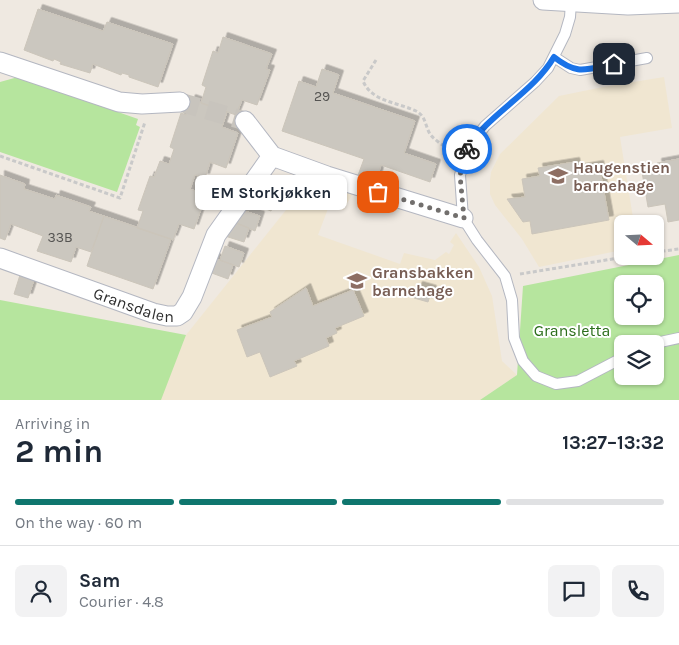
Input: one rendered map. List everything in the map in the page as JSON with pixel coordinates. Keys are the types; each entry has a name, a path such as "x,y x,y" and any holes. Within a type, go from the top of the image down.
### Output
{"street":[{"path":"543,0 679,4"},
{"path":"0,62 119,102 142,104 180,102"},
{"path":"245,122 272,156 327,176 464,218"},
{"name":"Gransdalen","path":"0,258 153,313 177,316 183,312 192,297 216,235 272,156"}],"lane":[{"path":"571,1 570,17 565,34 548,68 485,126 468,148 460,175 464,218 477,240 505,276 512,300 514,338 523,361 536,376 556,384 578,381 614,362"},
{"path":"554,57 571,68 580,70 647,58"},
{"path":"664,341 679,338"}],"path":[{"path":"376,60 363,81 367,90 374,96 418,112 424,118 430,135 463,160"},
{"path":"0,156 120,198 146,122 142,104"},
{"path":"664,251 679,249"},
{"path":"505,276 614,259"}],"shaded area":[{"name":"Haugenstien barnehage","path":"664,77 672,128 620,137 633,215 614,215 614,252 539,267 522,239 495,205 490,194 491,172 500,154 559,96"},
{"name":"Gransbakken barnehage","path":"310,180 354,192 343,210 329,206 318,235 400,264 404,253 435,260 446,252 449,254 454,245 450,242 456,233 479,267 492,296 502,361 517,375 480,400 160,400 186,335"}],"green space":[{"path":"18,77 138,119 136,125 140,127 117,192 0,152 0,82"},
{"name":"Gransletta","path":"679,255 679,400 480,400 517,375 523,286 629,265 664,265 664,258"},
{"path":"0,300 186,335 161,400 0,400"}],"building":[{"path":"38,9 103,31 107,22 173,44 158,87 129,77 129,75 122,73 121,75 93,64 90,73 24,50"},
{"path":"223,37 272,54 266,69 270,70 257,105 242,100 236,115 201,103 206,87 202,85 213,51 218,53"},
{"path":"322,69 339,75 333,93 415,121 404,153 436,164 430,182 381,165 375,184 357,178 364,159 282,131 299,81 316,87"},
{"path":"191,99 227,112 222,127 238,133 226,168 210,162 205,178 195,175 190,189 206,195 194,229 179,224 173,240 137,228 143,211 138,210 150,176 154,177 160,161 169,164 174,149 170,147 181,113 186,115"},
{"path":"679,159 679,220 668,222 665,204 648,207 642,172 658,169 657,163"},
{"path":"575,162 576,169 599,165 609,220 532,234 530,221 523,222 507,199 525,197 522,179 540,176 538,168"},
{"path":"0,175 25,184 24,189 55,199 56,195 91,207 89,211 104,216 91,252 76,247 71,262 37,251 43,236 11,224 5,240 0,238"},
{"path":"264,192 276,196 271,211 258,206"},
{"path":"242,210 260,216 255,231 237,223"},
{"path":"104,216 171,239 153,289 87,266"},
{"path":"230,221 249,228 244,242 225,236"},
{"path":"225,246 244,253 239,267 220,260"},
{"path":"214,258 233,265 228,279 209,272"},
{"path":"20,275 34,280 28,298 14,294"},
{"path":"418,286 432,290 428,302 414,298"},
{"path":"306,288 313,306 353,290 364,316 335,328 337,333 326,338 329,346 294,361 297,366 270,377 260,352 247,357 237,330 272,317 270,312"}],"tunnel":[{"path":"180,102 245,121"}],"way so far":[{"path":"378,192 464,218 460,175 467,149"}],"place":[{"name":"Haugenstien barnehage","path":"558,176"},
{"name":"EM Storkjøkken","path":"378,192"},
{"name":"Gransbakken barnehage","path":"357,281"}],"route":[{"path":"467,149 485,126 535,82 548,68 554,57 563,64 580,70 614,64"}]}
